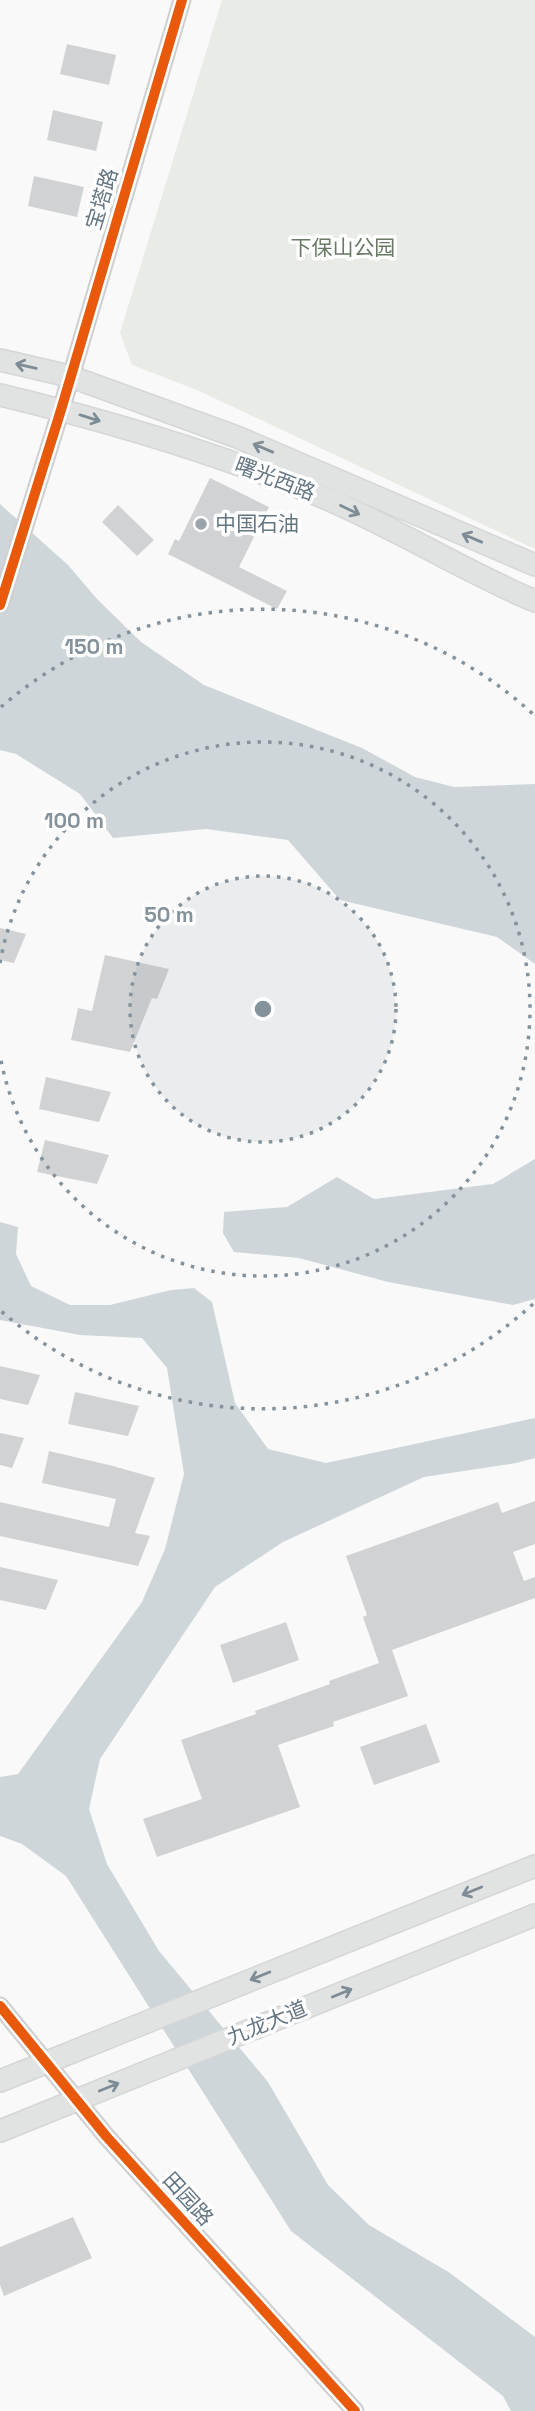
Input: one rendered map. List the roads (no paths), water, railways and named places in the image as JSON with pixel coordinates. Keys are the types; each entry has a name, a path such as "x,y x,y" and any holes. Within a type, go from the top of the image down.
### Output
{"main road":[{"name":"曙光西路","path":"0,360 69,376 237,437 535,565"},
{"name":"曙光西路","path":"0,395 61,410 211,455 321,496 535,601"},
{"path":"0,2081 535,1866"},
{"name":"九龙大道","path":"0,2131 535,1915"}],"street":[{"name":"宝塔路","path":"61,410 182,0"},
{"path":"0,605 61,410"},
{"name":"田园路","path":"0,2007 106,2136 355,2411"}],"place":[{"name":"中国石油","path":"201,524"}],"park label":[{"name":"下保山公园","path":"343,248"}]}
